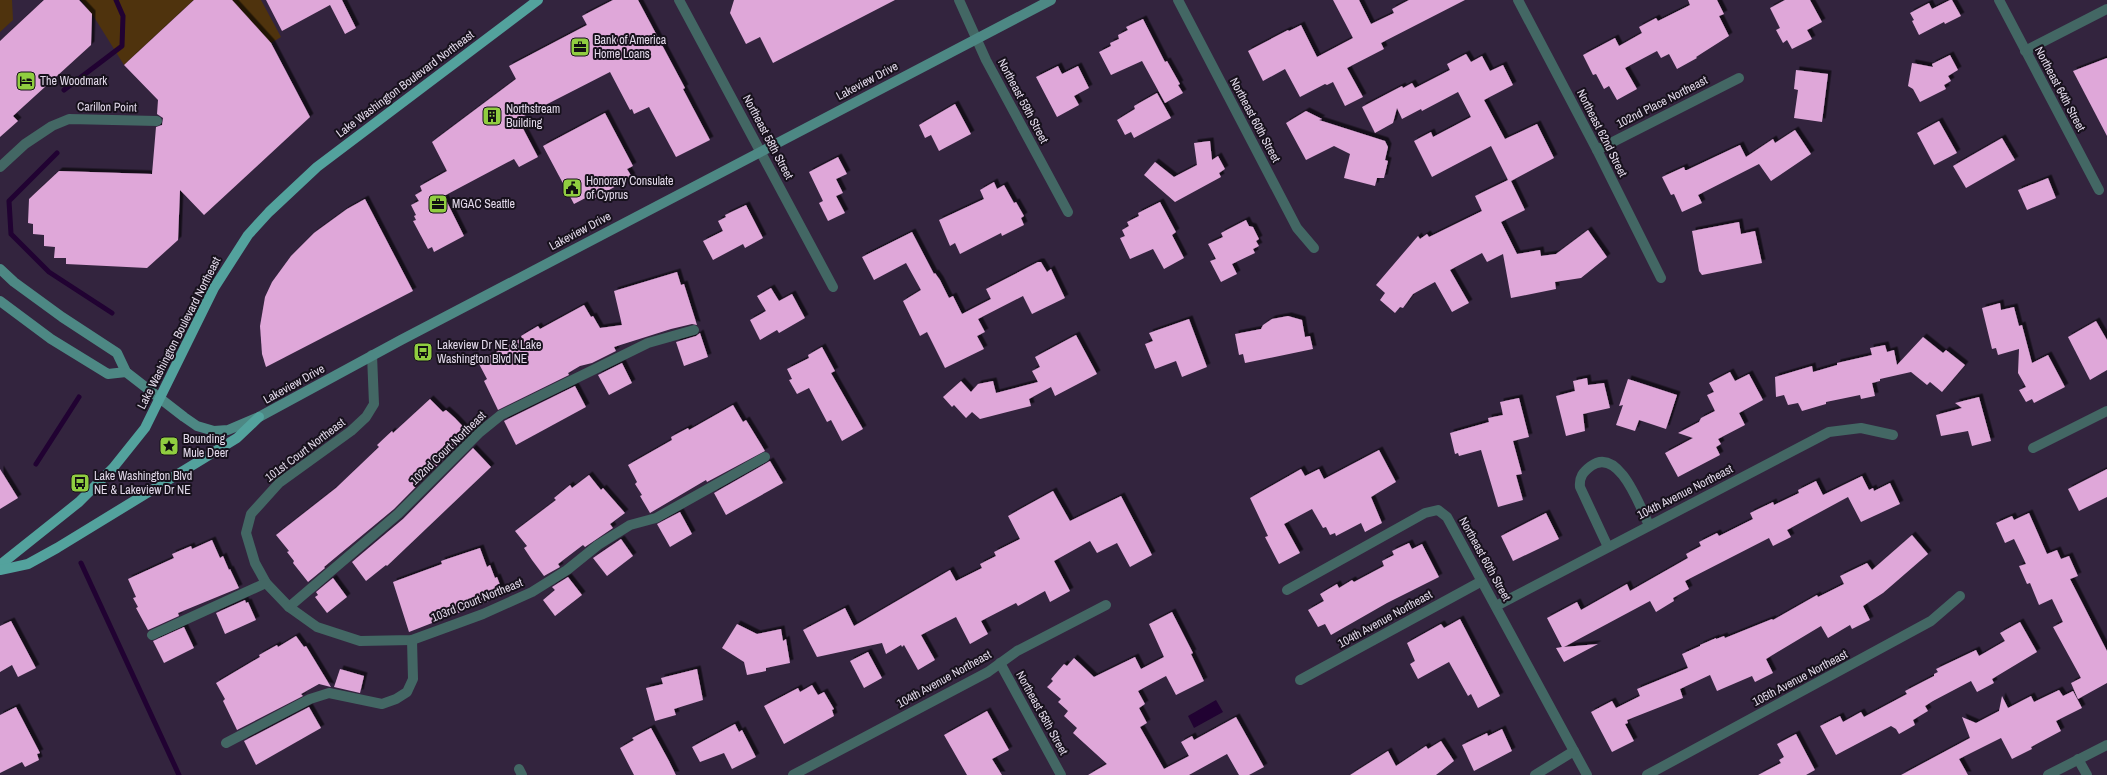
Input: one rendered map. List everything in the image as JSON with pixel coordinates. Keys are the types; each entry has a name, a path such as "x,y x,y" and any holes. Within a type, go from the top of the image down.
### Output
{"main road":[{"name":"Lake Washington Boulevard Northeast","path":"0,565 79,502 113,468 145,428 214,288 248,235 269,212 317,167 538,0"},
{"path":"0,570 28,564 69,541 237,438 259,417"}],"street":[{"name":"Northeast 58th Street","path":"679,0 833,287"},
{"name":"Northeast 59th Street","path":"959,0 986,60 1068,212"},
{"name":"Lakeview Drive","path":"0,268 14,282 62,317 117,353 126,372 197,426 214,431 228,430 259,417 372,355 1051,0"},
{"name":"Northeast 60th Street","path":"1178,0 1297,228 1314,248"},
{"name":"Northeast 62nd Street","path":"1518,0 1597,150 1661,278"},
{"name":"Northeast 64th Street","path":"1999,0 2099,190"},
{"path":"2025,51 2107,9"},
{"name":"102nd Place Northeast","path":"1597,150 1739,78"},
{"name":"Carillon Point","path":"0,167 25,144 52,126 69,119 157,121"},
{"path":"0,301 51,339 108,374 126,372"},
{"name":"102nd Court Northeast","path":"289,607 398,514 480,432 501,415 648,342 694,330"},
{"name":"101st Court Northeast","path":"289,607 266,583 255,563 246,533 251,514 279,482 351,431 366,417 374,404 372,355"},
{"path":"2033,448 2107,411"},
{"name":"104th Avenue Northeast","path":"1496,606 1829,432 1861,428 1892,435"},
{"name":"103rd Court Northeast","path":"289,607 317,627 360,641 412,640 483,614 532,592 567,570 598,545 630,525 656,518 765,457"},
{"path":"1608,547 1580,487 1579,480 1583,473 1592,465 1599,462 1608,462 1623,473 1649,525"},
{"name":"Northeast 60th Street","path":"1287,590 1425,513 1438,510 1447,517 1587,775"},
{"name":"104th Avenue Northeast","path":"1300,680 1482,581"},
{"path":"152,635 266,583"},
{"name":"105th Avenue Northeast","path":"1648,775 1931,622 1960,596"},
{"name":"104th Avenue Northeast","path":"793,775 967,683 1017,651 1106,605"},
{"path":"226,743 310,699 329,693 382,704 396,699 407,692 413,679 412,640"},
{"name":"Northeast 58th Street","path":"1000,663 1061,775"},
{"path":"2048,775 2107,745"},
{"path":"1535,775 1574,751"},
{"path":"2078,759 2087,775"}],"shaded area":[{"path":"0,0 12,0 13,20 0,32"},
{"path":"81,0 194,0 124,65 94,17"},
{"path":"232,0 261,0 281,37 271,43"},
{"path":"1216,700 1223,712 1194,728 1188,716"}],"building":[{"name":"The Woodmark","path":"44,0 79,0 92,14 91,45 13,116 18,121 0,137 0,41"},
{"path":"194,0 232,0 271,43 310,117 204,215 180,190 178,240 147,268 66,264 66,258 54,258 55,247 44,246 44,235 33,234 33,224 28,223 29,199 59,171 152,174 156,127 162,125 163,118 157,114 158,100 124,65"},
{"path":"266,0 342,0 356,28 345,34 330,5 282,31"},
{"path":"613,0 638,0 685,88 683,89 710,140 676,157 649,107 634,114 632,109 630,110 610,72 518,119 538,157 519,167 514,159 444,196 464,236 434,252 432,247 428,249 413,221 416,220 414,216 416,215 411,205 419,201 415,195 422,191 420,186 447,171 432,142 516,79 509,66 587,25 582,16"},
{"path":"734,0 895,0 773,63 760,37 746,44 730,13"},
{"path":"1333,0 1359,0 1371,24 1394,13 1392,9 1409,0 1465,0 1381,43 1384,49 1347,68 1363,97 1345,106 1333,82 1327,85 1325,84 1300,97 1285,69 1263,81 1248,51 1288,30 1289,31 1301,25 1317,57 1353,38"},
{"path":"1688,0 1717,0 1724,14 1719,16 1729,36 1696,57 1697,58 1677,69 1669,54 1661,58 1657,51 1625,68 1637,89 1617,100 1609,86 1604,89 1596,74 1593,75 1583,55 1615,38 1619,46 1642,33 1639,27 1656,18 1658,21 1690,5"},
{"path":"1785,0 1810,0 1822,22 1807,30 1812,39 1792,49 1787,40 1783,43 1776,30 1780,28 1770,8"},
{"path":"1952,0 1961,16 1945,24 1944,22 1919,35 1910,13 1929,3 1932,9"},
{"path":"1143,19 1165,62 1167,61 1180,84 1178,85 1183,93 1165,103 1142,61 1111,75 1099,52 1111,46 1110,43 1119,39 1118,35 1128,30 1126,27"},
{"path":"1466,54 1471,62 1482,56 1490,71 1503,65 1513,85 1484,100 1505,139 1537,124 1554,158 1511,181 1525,210 1501,222 1517,254 1540,250 1541,256 1556,254 1588,230 1607,257 1581,278 1555,282 1556,289 1511,298 1503,254 1487,262 1482,253 1450,270 1469,303 1452,312 1435,282 1413,294 1403,308 1400,307 1395,313 1380,300 1385,293 1376,285 1418,236 1420,239 1427,234 1429,237 1482,211 1475,196 1508,180 1491,146 1432,177 1414,141 1431,132 1433,137 1471,117 1458,92 1422,111 1421,109 1402,119 1397,108 1393,123 1375,133 1362,107 1402,86 1403,88 1412,83 1415,88 1450,70 1447,64"},
{"path":"1950,55 1958,70 1948,76 1951,81 1944,85 1946,89 1920,102 1913,89 1908,86 1912,63 1933,67 1932,64"},
{"path":"2107,58 2107,136 2073,71"},
{"path":"1058,66 1062,74 1078,66 1089,88 1074,96 1079,105 1057,117 1036,77"},
{"path":"1796,70 1828,74 1822,122 1794,118 1798,90 1794,89"},
{"path":"1157,93 1171,118 1134,138 1131,132 1125,135 1117,120 1135,109 1134,106"},
{"path":"955,104 971,134 939,151 931,135 925,138 919,125"},
{"path":"1306,111 1322,119 1319,120 1385,141 1388,147 1385,160 1388,161 1384,178 1377,178 1375,186 1344,178 1350,154 1334,146 1306,160 1286,123"},
{"path":"605,113 633,166 627,169 632,177 595,198 593,194 574,204 543,146"},
{"path":"1939,121 1957,153 1934,165 1917,133"},
{"path":"1795,130 1811,154 1771,181 1759,164 1698,195 1702,203 1682,212 1674,194 1671,195 1662,177 1684,167 1685,170 1687,170 1740,145 1746,157 1773,139 1775,143"},
{"path":"2002,138 2015,160 1966,188 1953,166"},
{"path":"1210,141 1212,160 1218,156 1225,169 1219,173 1221,177 1175,202 1144,175 1155,162 1174,177 1197,165 1194,143"},
{"path":"838,157 847,174 836,179 843,193 836,196 845,213 828,221 819,203 823,201 809,172"},
{"path":"2048,178 2056,198 2027,210 2018,190"},
{"path":"994,182 997,189 1004,185 1014,203 1016,202 1024,216 1021,218 1024,225 1002,236 1001,233 960,254 955,243 950,246 939,220 984,199 980,190"},
{"path":"365,199 413,291 266,367 262,354 260,326 265,297 272,282 291,256 314,233 347,209"},
{"path":"1160,202 1176,232 1172,235 1184,258 1164,269 1153,249 1130,259 1120,238 1125,236 1122,230 1129,226 1127,222 1139,216 1138,213"},
{"path":"746,205 763,238 745,248 743,244 713,260 703,241 723,231 718,221 726,217 725,215"},
{"path":"1246,220 1249,226 1253,227 1259,239 1256,241 1259,246 1253,249 1255,253 1232,264 1237,274 1221,282 1210,261 1216,259 1208,244 1223,237 1221,233"},
{"path":"1739,222 1741,234 1755,231 1762,263 1702,275 1699,271 1692,231"},
{"path":"912,232 934,274 935,273 940,280 949,298 953,296 962,314 991,299 986,289 1038,262 1041,262 1047,272 1051,269 1065,298 1032,314 1023,296 978,319 985,332 977,336 984,349 945,368 927,332 920,336 903,301 921,290 906,263 874,280 862,257"},
{"path":"677,272 681,285 684,284 697,325 692,324 671,329 614,347 616,351 592,363 580,366 568,373 569,375 498,410 484,381 487,379 478,362 522,338 521,336 538,326 540,329 584,305 600,328 622,325 614,291"},
{"path":"771,288 779,301 792,294 805,318 779,333 777,330 760,340 750,320 766,311 757,296"},
{"path":"2000,303 2001,310 2014,307 2019,326 2022,325 2032,363 2048,355 2065,387 2034,403 2032,399 2026,402 2019,390 2026,387 2018,373 2019,349 1998,355 1996,348 1992,349 1982,308"},
{"path":"1288,316 1302,320 1305,337 1310,336 1313,349 1245,363 1243,354 1239,355 1235,334 1261,329 1263,325 1272,319"},
{"path":"1189,319 1207,367 1182,377 1176,361 1155,369 1145,344 1153,341 1149,333"},
{"path":"2096,321 2107,340 2107,370 2090,380 2068,337"},
{"path":"700,333 708,357 684,366 676,342 696,336"},
{"path":"1076,335 1097,374 1055,396 1051,387 1029,399 1031,406 980,419 972,412 966,418 954,405 952,407 943,397 961,381 971,392 978,384 993,381 996,393 1038,382 1032,371 1040,367 1035,357"},
{"path":"1923,337 1943,353 1946,350 1965,365 1942,392 1930,382 1927,385 1911,372 1880,379 1880,381 1872,383 1875,396 1861,399 1860,395 1826,402 1826,404 1802,411 1798,403 1788,405 1784,395 1776,397 1775,377 1812,366 1813,372 1837,365 1837,363 1872,355 1870,348 1885,345 1887,352 1894,350 1897,365"},
{"path":"822,347 835,371 831,373 863,429 842,441 831,420 827,422 809,388 797,394 789,380 792,379 787,369 809,358 808,355"},
{"path":"622,363 632,383 609,395 598,375"},
{"path":"1730,372 1735,381 1749,374 1763,400 1739,413 1745,425 1718,439 1721,444 1716,447 1720,455 1678,477 1665,453 1693,438 1678,433 1699,422 1701,418 1715,411 1707,395 1714,392 1709,383"},
{"path":"1587,378 1588,385 1604,383 1610,408 1583,414 1585,431 1566,436 1556,396 1575,391 1573,381"},
{"path":"1628,379 1677,395 1666,429 1639,420 1635,431 1616,425 1623,405 1619,406"},
{"path":"575,386 586,407 516,445 504,421"},
{"path":"1979,397 1991,441 1972,446 1968,431 1941,436 1936,415 1962,408 1955,403"},
{"path":"1519,398 1529,437 1513,441 1522,474 1516,475 1523,500 1498,507 1481,450 1459,456 1458,453 1455,454 1450,433 1489,422 1488,418 1503,415 1500,402"},
{"path":"430,399 443,412 446,410 469,433 394,509 308,582 293,563 294,561 287,552 289,551 276,535 336,488 379,447 377,445 392,431 393,433"},
{"path":"733,405 743,422 746,420 765,451 707,482 706,480 650,513 640,496 642,495 635,484 637,482 628,465 672,440 671,437 688,428 689,430"},
{"path":"473,448 491,467 387,566 386,565 366,581 352,562 403,519"},
{"path":"1379,450 1396,482 1371,497 1382,523 1365,532 1361,523 1336,536 1335,533 1330,535 1326,527 1323,528 1312,509 1284,524 1300,553 1279,564 1265,537 1268,536 1250,498 1301,469 1305,476 1319,469 1324,479"},
{"path":"770,461 783,483 726,515 714,493"},
{"path":"0,469 18,498 0,509"},
{"path":"2107,469 2107,497 2079,511 2068,489"},
{"path":"589,475 601,490 603,488 625,513 610,524 613,528 585,547 583,545 558,564 560,567 544,576 524,548 527,546 515,531 556,500 554,498 570,485 572,488"},
{"path":"1862,476 1869,490 1873,488 1874,491 1890,483 1900,504 1861,522 1848,497 1787,530 1791,537 1773,546 1769,538 1685,581 1689,589 1673,598 1674,601 1656,612 1650,601 1564,647 1598,644 1564,662 1556,648 1562,647 1547,618 1577,602 1581,610 1627,584 1630,591 1688,558 1686,554 1701,546 1699,542 1717,533 1719,536 1753,519 1750,513 1773,502 1774,505 1799,493 1798,490 1816,481 1823,495"},
{"path":"1053,491 1070,521 1121,496 1152,555 1130,567 1117,543 1097,553 1090,541 1054,561 1070,591 1050,602 1045,591 1018,606 1016,603 981,621 988,634 970,644 956,617 921,635 935,660 918,670 904,645 902,647 901,645 886,654 882,643 817,657 803,630 845,608 854,626 950,570 956,581 982,568 980,564 996,556 994,552 1020,539 1008,516"},
{"path":"680,512 692,534 670,547 657,524"},
{"path":"1546,513 1559,539 1513,561 1501,536"},
{"path":"2029,513 2047,554 2057,550 2061,559 2069,556 2078,576 2070,579 2107,651 2107,683 2078,699 2071,683 2081,678 2053,627 2063,622 2052,599 2039,605 2030,583 2027,584 2019,566 2026,564 2014,539 2005,543 1996,523 2012,516 2014,520"},
{"path":"1912,535 1928,554 1883,593 1863,606 1870,620 1852,629 1850,625 1828,638 1821,626 1766,659 1773,673 1755,682 1752,676 1717,691 1710,675 1680,689 1683,698 1627,720 1628,723 1625,724 1634,741 1612,752 1591,712 1612,701 1616,708 1640,696 1637,689 1688,668 1682,654 1716,638 1724,636 1725,638 1772,619 1773,620 1817,595 1818,597 1844,584 1840,576 1867,563 1872,570"},
{"path":"621,539 633,556 607,576 593,558"},
{"path":"212,540 220,558 223,556 239,588 178,613 179,616 148,630 136,608 138,607 133,598 136,597 128,579 174,558 172,554 191,546 192,549"},
{"path":"1409,543 1412,549 1422,544 1439,577 1387,603 1331,635 1325,624 1318,627 1308,610 1324,601 1320,594 1337,584 1339,588 1352,580 1354,582 1384,566 1382,561 1394,555 1392,551"},
{"path":"480,548 487,567 490,565 495,578 497,577 504,595 409,632 393,582 442,564 441,561"},
{"path":"568,577 582,595 555,616 543,600 555,590 552,587"},
{"path":"333,578 347,597 327,613 315,597 318,595 316,592"},
{"path":"245,600 246,603 248,602 256,620 225,634 216,613"},
{"path":"1172,612 1193,653 1191,654 1204,681 1176,695 1166,676 1138,691 1145,704 1139,708 1147,723 1140,727 1164,769 1189,756 1181,742 1192,736 1194,740 1236,717 1264,767 1249,775 1239,775 1227,754 1189,775 1088,775 1107,764 1073,733 1077,728 1064,716 1068,711 1058,702 1061,699 1047,687 1053,681 1051,679 1064,664 1067,666 1074,658 1094,677 1135,657 1141,669 1164,657 1149,624"},
{"path":"1460,619 1500,696 1478,708 1471,694 1468,696 1449,662 1418,679 1410,664 1415,661 1407,643 1441,624 1444,628"},
{"path":"11,621 36,668 18,677 12,665 0,672 0,626"},
{"path":"2020,622 2037,652 1992,679 1994,683 1977,692 1971,681 1933,701 1925,706 1928,711 1913,720 1915,725 1899,734 1896,729 1891,726 1836,755 1820,726 1840,716 1843,722 1861,712 1864,717 1907,694 1905,691 1934,676 1934,674 1938,672 1936,669 1976,650 1979,656 2005,641 2000,633"},
{"path":"737,624 757,634 781,629 783,641 786,639 790,663 766,668 766,671 747,675 744,662 722,648"},
{"path":"184,627 194,648 164,663 153,641"},
{"path":"296,636 304,647 306,646 331,687 319,684 301,694 303,696 237,730 223,701 225,699 216,683 260,657 259,655 277,645 278,647"},
{"path":"868,652 882,678 864,688 850,661"},
{"path":"340,669 364,676 360,693 334,687"},
{"path":"697,669 703,700 674,709 676,715 655,721 646,688 663,684 661,678"},
{"path":"812,685 818,695 824,692 834,709 832,710 834,716 784,744 764,706 798,688 800,692"},
{"path":"2059,690 2063,696 2073,691 2082,708 2056,721 2061,731 2031,747 2032,749 2012,759 2001,738 1959,759 1968,775 1901,775 1970,738 1962,717 1976,723 1999,711 2002,696 2008,708 2031,696 2034,702"},
{"path":"16,707 40,753 37,754 39,760 25,767 22,762 0,773 0,715"},
{"path":"309,707 321,728 256,765 244,741"},
{"path":"987,711 1009,750 992,759 1002,775 967,775 944,735"},
{"path":"735,724 739,732 742,730 756,757 732,769 724,753 700,762 692,747"},
{"path":"651,728 676,775 634,775 620,748 634,740 632,738"},
{"path":"1502,729 1512,751 1474,771 1462,745 1487,733 1488,736"},
{"path":"1796,734 1815,770 1806,775 1758,775 1781,763 1779,760 1784,757 1777,744"},
{"path":"1441,741 1454,761 1436,775 1350,775 1388,751 1396,766 1426,746 1428,749"}],"waterway":[{"path":"64,90 122,46 123,16 116,0"},
{"path":"57,153 9,201 11,234 49,272 112,313"},
{"path":"36,464 79,397"},
{"path":"81,563 179,775"}],"place":[{"name":"Bank of America Home Loans","path":"580,47"},
{"name":"The Woodmark","path":"26,81"},
{"name":"Northstream Building","path":"492,116"},
{"name":"Honorary Consulate of Cyprus","path":"572,188"},
{"name":"MGAC Seattle","path":"438,204"},
{"name":"Lakeview Dr NE & Lake Washington Blvd NE","path":"423,352"},
{"name":"Bounding Mule Deer","path":"169,446"},
{"name":"Lake Washington Blvd NE & Lakeview Dr NE","path":"80,483"}]}
